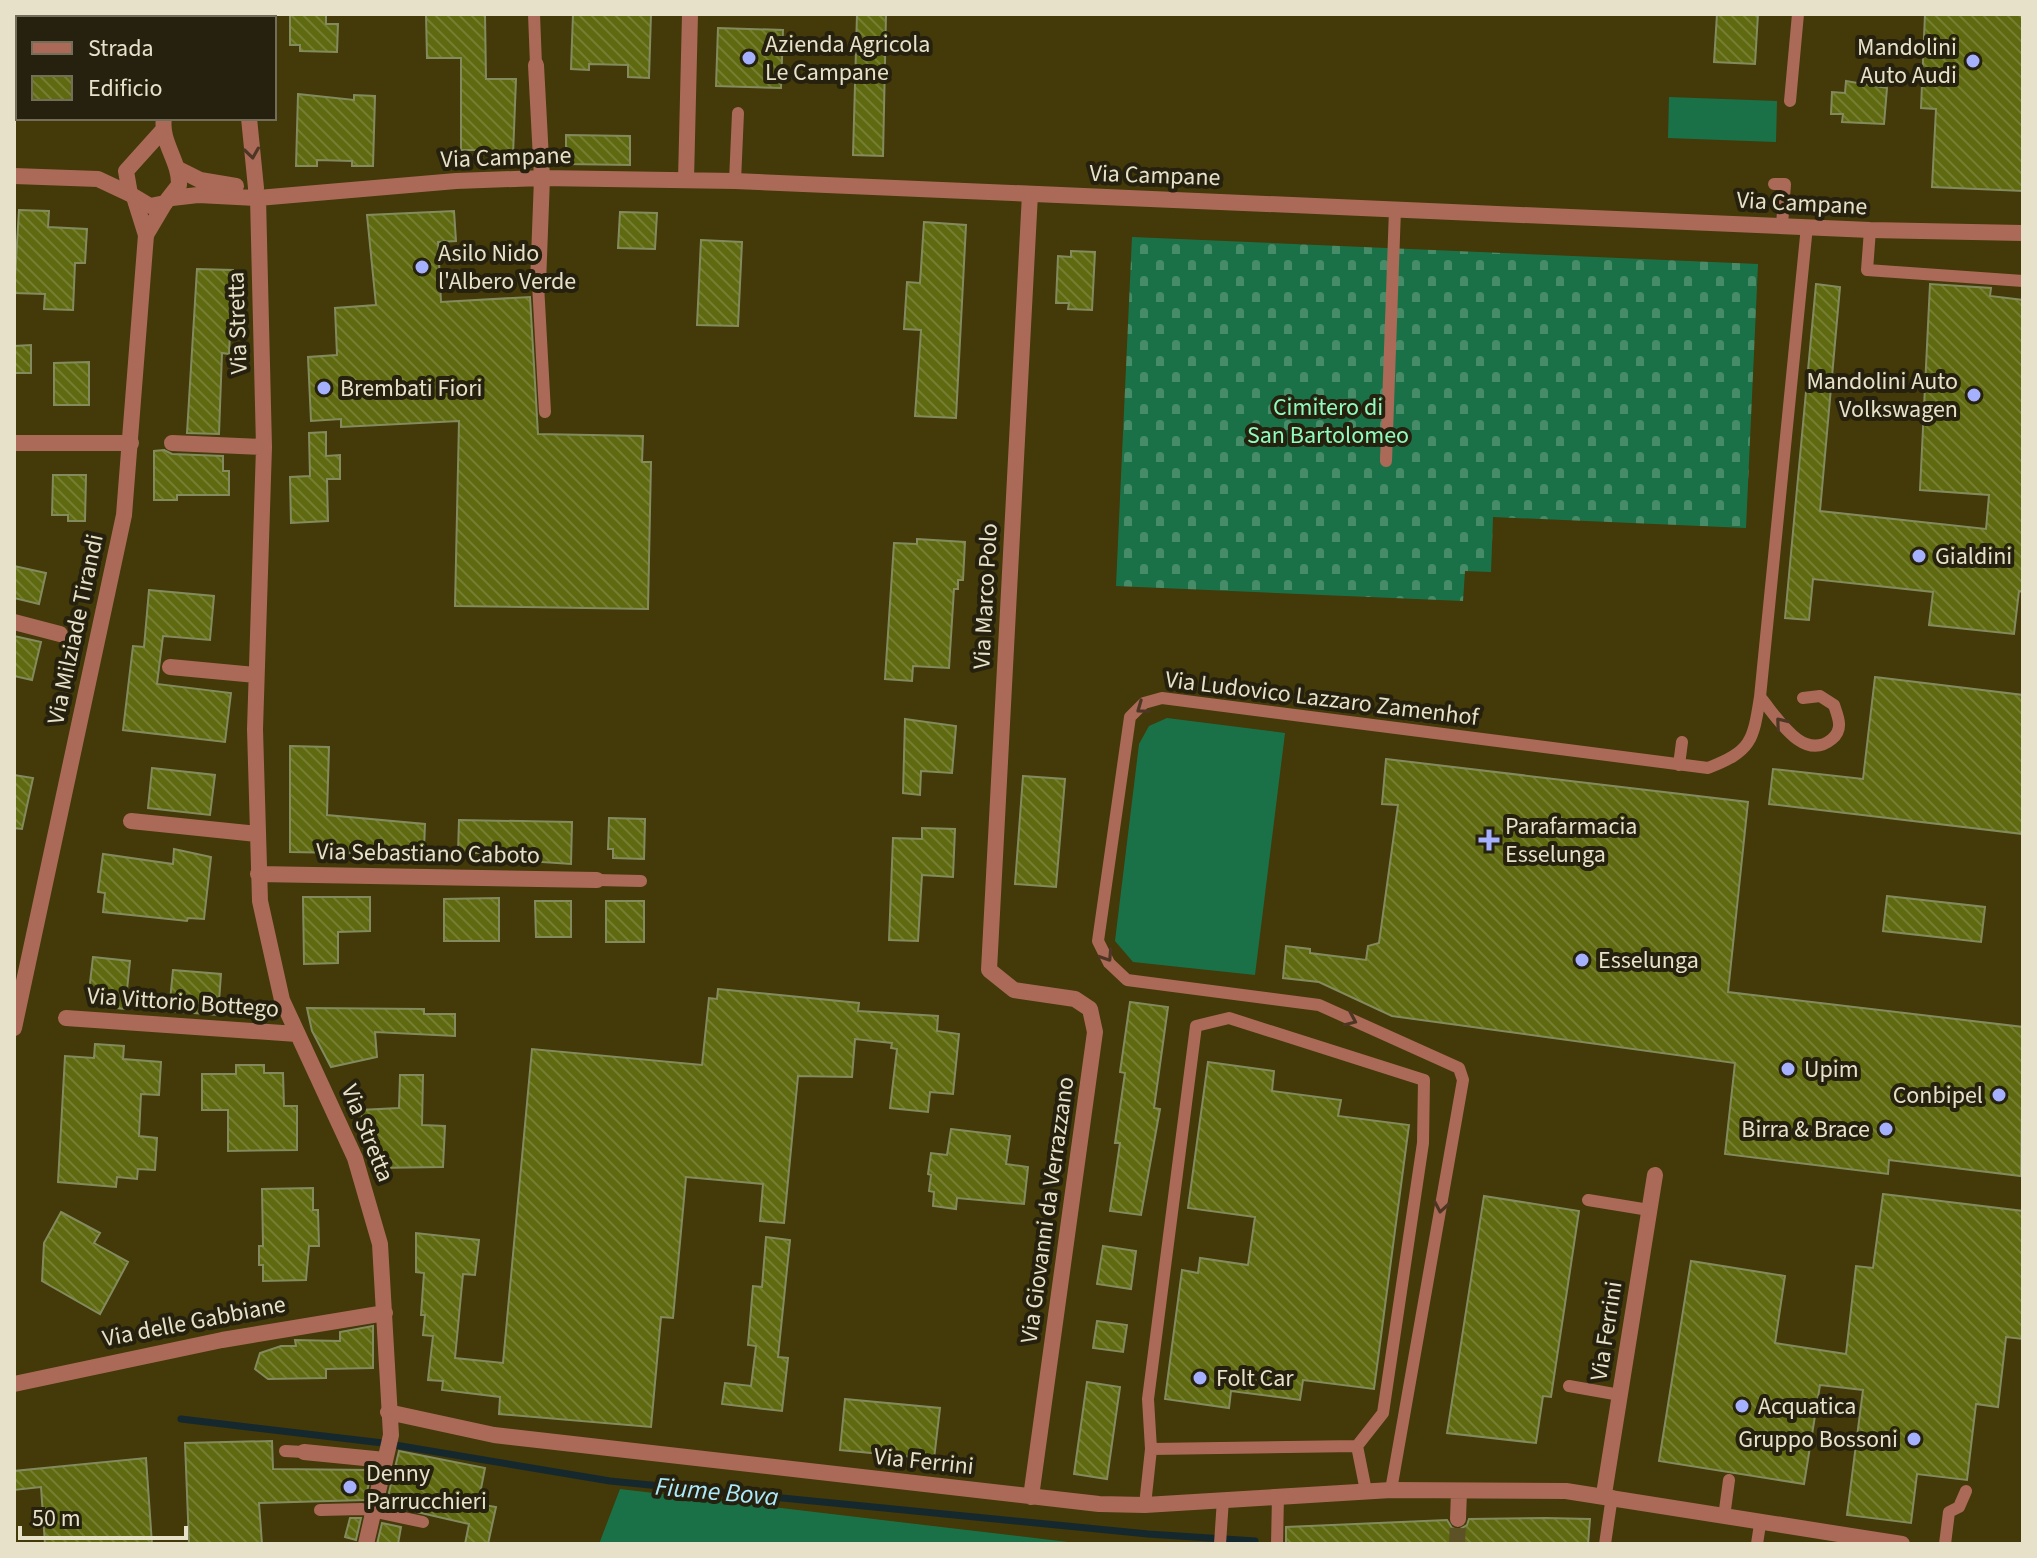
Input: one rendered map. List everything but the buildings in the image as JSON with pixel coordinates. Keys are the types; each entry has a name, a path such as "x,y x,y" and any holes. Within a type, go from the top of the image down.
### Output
{"street":[{"path":"686,180 690,14"},
{"path":"536,65 542,178 538,284"},
{"name":"Via Stretta","path":"249,120 257,193 264,447 256,675 258,874 272,965 297,1034 339,1118 366,1188 380,1244 391,1435 366,1544"},
{"path":"132,161 163,125"},
{"path":"163,125 176,166"},
{"path":"98,179 152,152 160,153 176,166"},
{"name":"Via Milziade Tirandi","path":"14,1028 16,1007 124,515 146,235 125,179 132,161"},
{"name":"Via Campane","path":"176,166 212,183 257,193"},
{"name":"Via Milziade Tirandi","path":"146,235 179,185 176,166"},
{"path":"14,176 98,179 150,206 168,200"},
{"name":"Via Campane","path":"168,200 198,195 289,194 542,178 686,180 2022,234"},
{"name":"Via Marco Polo","path":"1014,990 989,970 1030,194"},
{"path":"14,443 131,443"},
{"path":"172,443 264,447"},
{"path":"14,622 60,634"},
{"path":"170,667 256,675"},
{"path":"131,821 257,834"},
{"name":"Via Sebastiano Caboto","path":"258,874 597,880"},
{"name":"Via Giovanni da Verrazzano","path":"1014,990 1075,999 1090,1009 1095,1032 1031,1497"},
{"name":"Via Vittorio Bottego","path":"66,1018 297,1034"},
{"name":"Via Ferrini","path":"1608,1495 1620,1395 1655,1175"},
{"name":"Via delle Gabbiane","path":"14,1384 192,1346 385,1313"},
{"name":"Via Ferrini","path":"388,1412 494,1435 1031,1497 1145,1505 1391,1490 1608,1495 1760,1524 1902,1544"},
{"path":"304,1452 385,1460"},
{"path":"1458,1519 1459,1491"}],"lane":[{"path":"534,14 536,65"},
{"path":"1790,101 1798,14"},
{"path":"735,181 738,113"},
{"path":"1774,184 1785,184 1782,225"},
{"path":"1386,461 1395,209"},
{"name":"Via Ludovico Lazzaro Zamenhof","path":"1391,1490 1461,1095 1463,1080 1459,1068 1319,1005 1127,980 1109,963 1098,941 1130,717 1144,703 1162,698 1708,768 1739,756 1755,730 1760,697 1807,226"},
{"path":"1870,230 1867,271 2023,281"},
{"path":"538,284 545,412"},
{"path":"1760,697 1792,736 1807,746 1823,746 1836,736 1840,723 1834,705 1820,696 1803,698"},
{"path":"1679,765 1682,742"},
{"path":"597,880 641,881"},
{"path":"1145,1505 1151,1449 1148,1399 1196,1026 1229,1018 1424,1080 1423,1143 1383,1413 1357,1446 1366,1491"},
{"path":"1588,1200 1649,1210"},
{"path":"1569,1386 1620,1395"},
{"path":"1151,1449 1357,1446"},
{"path":"285,1451 304,1452"},
{"path":"1724,1517 1729,1480"},
{"path":"1945,1544 1949,1512 1959,1507 1966,1491"},
{"path":"1605,1544 1608,1495"},
{"path":"1277,1544 1278,1496"},
{"path":"1220,1544 1223,1499"},
{"path":"320,1510 348,1508 374,1511 423,1522"},
{"path":"1757,1544 1760,1524"}],"green space":[{"path":"1669,97 1777,101 1776,142 1668,138"},
{"name":"Cimitero di San Bartolomeo","path":"1132,237 1758,264 1746,528 1493,517 1491,572 1465,571 1463,601 1116,586"},
{"path":"1167,718 1285,733 1255,975 1133,962 1115,941 1139,744 1149,726"},
{"path":"620,1489 1085,1544 599,1544"}],"waterway":[{"name":"Fiume Bova","path":"181,1419 383,1443 610,1481 1148,1534 1255,1541"}],"tunnel":[{"path":"1457,1544 1458,1519"}],"place":[{"name":"Azienda Agricola Le Campane","path":"749,58"},
{"name":"Mandolini Auto Audi","path":"1973,61"},
{"name":"Asilo Nido l'Albero Verde","path":"422,267"},
{"name":"Brembati Fiori","path":"324,388"},
{"name":"Mandolini Auto Volkswagen","path":"1974,395"},
{"name":"Gialdini","path":"1919,556"},
{"name":"Parafarmacia Esselunga","path":"1489,840"},
{"name":"Esselunga","path":"1582,960"},
{"name":"Upim","path":"1788,1069"},
{"name":"Conbipel","path":"1999,1095"},
{"name":"Birra & Brace","path":"1886,1129"},
{"name":"Folt Car","path":"1200,1378"},
{"name":"Acquatica","path":"1742,1406"},
{"name":"Gruppo Bossoni","path":"1914,1439"},
{"name":"Denny Parrucchieri","path":"350,1487"}]}
